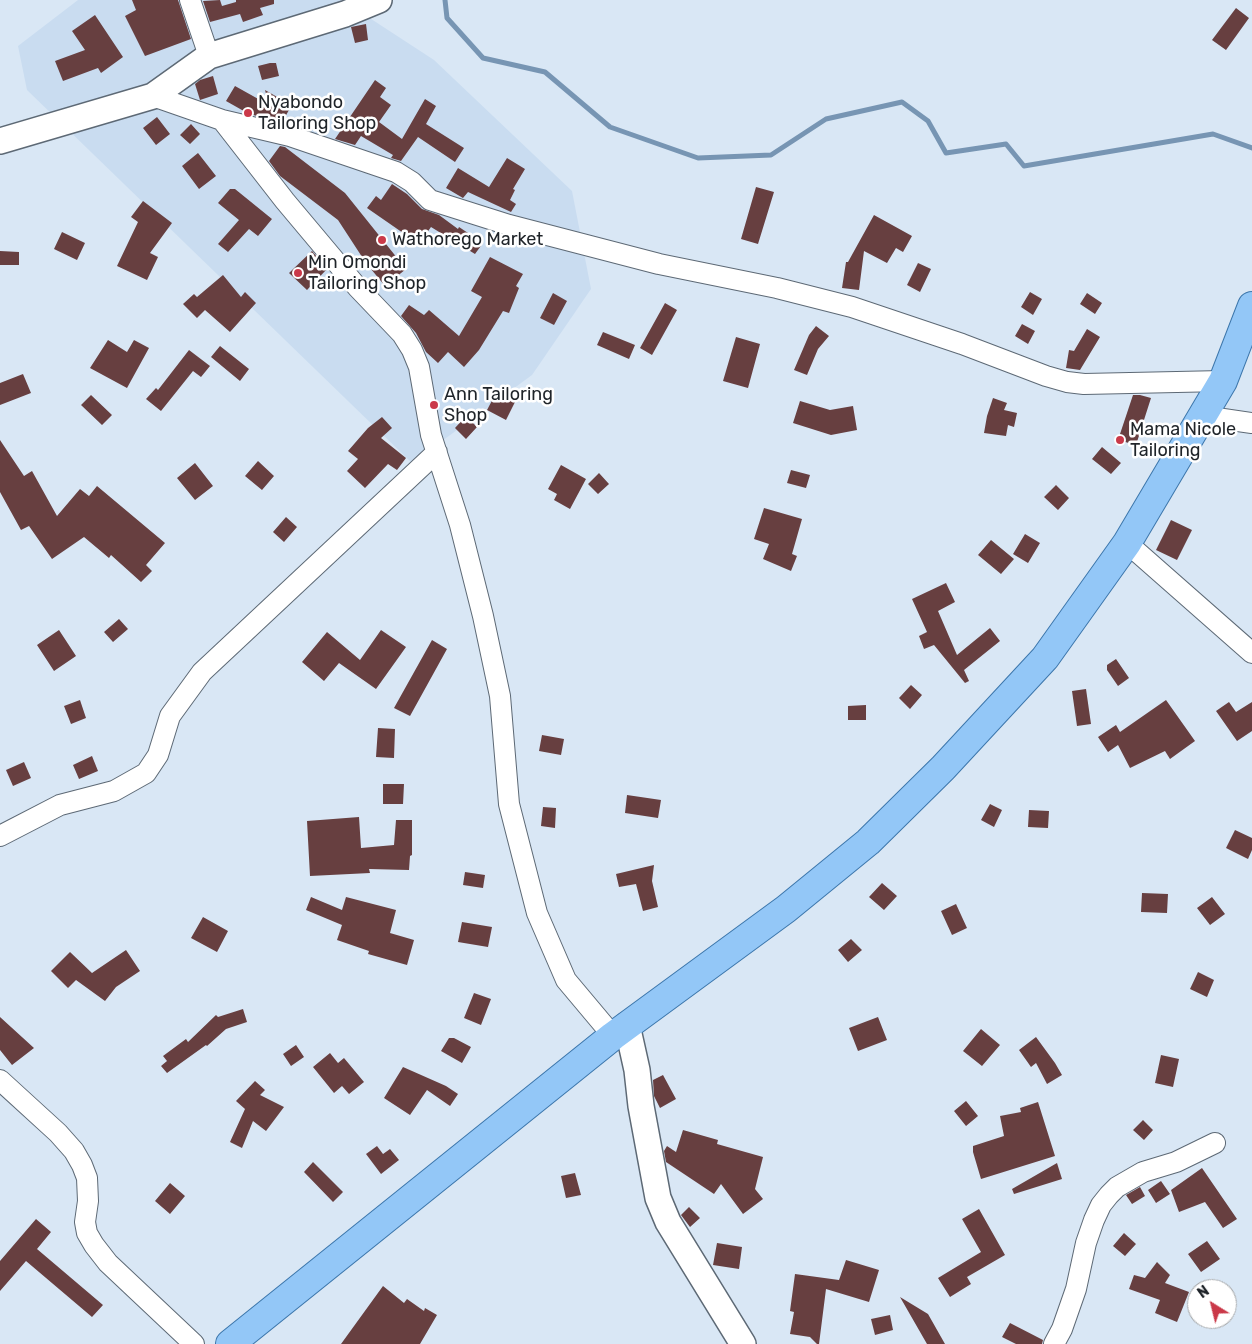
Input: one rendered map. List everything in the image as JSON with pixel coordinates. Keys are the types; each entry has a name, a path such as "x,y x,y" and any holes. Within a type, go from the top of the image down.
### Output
{"main road":[{"path":"230,1344 620,1030 786,909 868,842 943,768 1045,658 1127,543 1208,394 1252,306"}],"street":[{"path":"190,0 209,56"},
{"path":"0,141 153,96 209,56 345,14 379,0"},
{"path":"153,96 222,120 290,136 396,172 412,182 430,200 509,225 660,264 777,288 852,308 962,344 1046,376 1067,382 1208,394 1252,424"},
{"path":"222,120 285,201 358,288 402,334 412,350 419,367 431,435 460,525 483,616 500,696 509,804 515,834 537,912 566,980 620,1030 637,1070 641,1106 658,1198 668,1222 744,1344"},
{"path":"0,836 60,805 114,791 146,773 158,755 170,716 202,672 437,452"},
{"path":"1127,543 1252,653"},
{"path":"0,1080 58,1133 74,1151 82,1165 86,1178 87,1193 85,1222 87,1233 94,1246 108,1262 194,1344"},
{"path":"1054,1344 1062,1329 1076,1289 1086,1243 1094,1220 1101,1205 1109,1195 1123,1183 1143,1172 1176,1162 1215,1143"}],"shaded area":[{"name":"Wathorego Market","path":"78,0 342,0 434,60 572,191 591,289 532,375 412,463 27,90 18,46"}],"building":[{"path":"132,0 178,0 191,39 145,56 125,16 136,10"},
{"path":"220,0 222,6 236,2 236,0 274,0 274,4 260,8 263,15 243,22 240,14 210,22 203,1"},
{"path":"1236,8 1249,18 1226,50 1212,40"},
{"path":"95,15 123,57 101,73 98,68 63,81 55,61 85,50 72,31"},
{"path":"366,24 368,40 355,43 351,27"},
{"path":"276,63 279,76 262,80 258,66"},
{"path":"213,76 218,94 200,100 195,84 200,80"},
{"path":"375,80 386,88 380,97 391,105 379,122 402,139 425,99 436,106 426,124 464,148 455,162 418,137 401,161 391,158 393,155 361,136 355,145 335,139"},
{"path":"235,86 269,105 265,90 286,102 289,110 282,122 249,114 226,101"},
{"path":"157,117 170,134 156,145 143,128"},
{"path":"191,124 200,134 190,144 180,135"},
{"path":"280,146 285,147 345,193 406,269 385,286 366,263 338,220 280,176 269,161"},
{"path":"198,153 216,176 199,189 182,166"},
{"path":"507,158 525,169 513,189 515,190 510,200 516,204 511,212 468,192 463,198 446,188 458,168 489,187"},
{"path":"392,184 407,194 422,209 439,215 458,229 459,227 483,243 475,254 431,227 419,244 367,208 376,196 381,200"},
{"path":"756,187 774,192 758,244 741,239"},
{"path":"230,189 235,189 272,219 258,236 249,229 228,252 218,244 239,220 218,203"},
{"path":"143,201 172,223 150,253 158,257 147,280 117,266 138,222 131,217"},
{"path":"874,215 912,236 903,252 896,248 887,263 864,251 859,290 842,288 846,262 848,262"},
{"path":"62,232 85,243 77,260 54,249"},
{"path":"0,251 19,252 19,265 0,265"},
{"path":"312,251 327,269 307,290 289,273"},
{"path":"490,257 523,274 516,286 519,288 509,313 503,311 479,350 464,367 448,352 438,363 426,352 416,333 401,316 409,305 424,315 429,310 459,336 482,297 471,291"},
{"path":"918,263 931,269 920,292 907,285"},
{"path":"223,275 241,297 245,292 256,303 230,332 205,310 197,318 183,304 194,294 197,297"},
{"path":"1030,292 1042,299 1033,315 1021,307"},
{"path":"553,293 567,301 554,325 540,318"},
{"path":"1087,293 1102,303 1095,314 1080,304"},
{"path":"665,303 677,310 652,355 640,348"},
{"path":"1022,324 1035,331 1028,344 1015,336"},
{"path":"816,326 829,336 818,349 807,375 794,370 809,335"},
{"path":"1087,329 1100,337 1080,370 1066,368 1069,350 1074,351"},
{"path":"603,332 635,345 629,359 597,345"},
{"path":"736,337 760,344 748,388 723,381"},
{"path":"108,340 127,352 134,340 149,348 127,388 90,368"},
{"path":"220,346 249,369 240,381 211,357"},
{"path":"189,350 210,366 201,377 193,371 161,411 146,399 156,388 158,390"},
{"path":"23,374 31,393 0,405 0,383"},
{"path":"496,393 515,402 506,420 487,410"},
{"path":"91,395 112,415 102,425 81,405"},
{"path":"1133,395 1151,398 1136,445 1118,440"},
{"path":"993,398 1007,403 1004,410 1017,413 1014,427 1008,425 1006,436 984,433"},
{"path":"800,401 830,410 853,406 857,430 831,435 793,423"},
{"path":"466,416 477,427 466,439 455,428"},
{"path":"382,417 392,428 381,438 406,458 397,470 388,464 365,488 347,471 358,459 348,451 368,428"},
{"path":"0,440 24,476 32,471 57,516 80,489 89,496 97,486 165,543 146,565 152,571 141,582 111,555 109,558 84,537 52,559 29,526 21,530 0,492"},
{"path":"1102,447 1121,463 1111,474 1092,459"},
{"path":"258,461 274,476 262,490 245,476"},
{"path":"195,463 213,486 195,500 177,478"},
{"path":"561,465 586,479 570,509 554,500 557,494 548,489"},
{"path":"791,470 810,475 806,488 787,483"},
{"path":"599,473 609,484 598,494 588,484"},
{"path":"1056,485 1069,498 1058,510 1044,497"},
{"path":"764,508 802,519 792,554 797,556 791,571 763,559 769,544 754,539"},
{"path":"286,517 297,527 284,542 273,532"},
{"path":"1171,520 1192,530 1177,560 1156,550"},
{"path":"1025,534 1040,543 1028,563 1013,554"},
{"path":"991,540 1014,559 1001,574 978,555"},
{"path":"946,583 955,602 938,611 957,655 990,628 1000,641 964,670 969,681 965,683 934,645 924,649 919,636 927,632 912,599"},
{"path":"119,619 128,629 113,642 104,632"},
{"path":"59,630 76,656 54,671 37,645"},
{"path":"381,630 406,647 376,689 339,663 324,681 302,662 327,632 360,660"},
{"path":"432,640 447,649 410,716 394,708"},
{"path":"1116,659 1129,678 1118,686 1107,670 1107,665"},
{"path":"911,685 922,695 910,709 899,698"},
{"path":"1086,689 1091,724 1077,726 1072,691"},
{"path":"80,700 86,718 71,724 64,706"},
{"path":"1166,700 1195,741 1170,759 1165,751 1130,768 1118,745 1108,752 1098,737 1116,725 1120,732"},
{"path":"1229,702 1236,712 1252,702 1252,731 1237,741 1216,711"},
{"path":"866,705 866,720 848,720 848,706"},
{"path":"378,728 395,729 394,758 376,757"},
{"path":"542,735 564,739 561,755 539,751"},
{"path":"92,756 98,771 79,779 73,765"},
{"path":"24,762 31,778 13,786 6,770"},
{"path":"383,784 404,784 403,804 383,804"},
{"path":"627,795 661,800 658,818 625,813"},
{"path":"990,804 1002,810 994,827 981,820"},
{"path":"543,807 556,808 555,828 541,826"},
{"path":"1029,810 1049,811 1048,828 1028,827"},
{"path":"359,817 361,848 394,845 396,820 412,820 412,855 410,856 409,870 369,869 370,873 310,876 307,821"},
{"path":"1235,830 1252,838 1252,850 1248,859 1226,848"},
{"path":"654,865 652,881 658,907 643,911 636,884 619,887 616,874"},
{"path":"465,872 485,875 483,888 463,885"},
{"path":"882,883 897,896 884,910 869,897"},
{"path":"1142,893 1168,894 1167,913 1141,912"},
{"path":"311,897 342,910 346,897 396,910 390,933 414,940 407,965 368,954 369,951 337,940 342,925 306,910"},
{"path":"1212,897 1225,914 1210,925 1197,908"},
{"path":"956,904 967,928 952,935 941,911"},
{"path":"203,917 228,931 217,952 191,938"},
{"path":"462,922 492,927 488,947 458,942"},
{"path":"851,939 862,950 848,962 838,950"},
{"path":"126,950 140,971 116,987 105,1001 76,980 68,988 51,971 70,952 92,973"},
{"path":"1198,972 1214,980 1207,997 1190,989"},
{"path":"474,993 491,999 481,1025 464,1018"},
{"path":"243,1009 247,1022 226,1029 207,1046 167,1073 161,1066 167,1061 163,1056 186,1039 188,1042 216,1015 218,1017"},
{"path":"0,1017 34,1048 12,1065 0,1050"},
{"path":"878,1017 887,1040 858,1051 849,1028"},
{"path":"981,1029 1000,1045 982,1066 963,1051"},
{"path":"1036,1037 1062,1075 1047,1084 1036,1063 1031,1067 1019,1050"},
{"path":"449,1038 454,1038 471,1047 462,1063 441,1051"},
{"path":"296,1045 304,1057 291,1066 283,1054"},
{"path":"330,1053 338,1063 344,1058 364,1082 349,1094 342,1086 334,1093 313,1067"},
{"path":"1161,1055 1179,1059 1173,1087 1155,1083"},
{"path":"403,1067 446,1086 458,1094 450,1106 427,1090 410,1115 384,1098"},
{"path":"663,1075 676,1099 660,1108 654,1096 653,1080"},
{"path":"255,1081 265,1090 260,1095 284,1107 266,1131 253,1121 242,1148 230,1142 245,1109 236,1101"},
{"path":"966,1101 978,1116 966,1126 954,1111"},
{"path":"1038,1102 1055,1156 981,1179 973,1146 1004,1136 1000,1116 1021,1112 1020,1108"},
{"path":"1143,1120 1153,1130 1144,1140 1133,1130"},
{"path":"683,1130 718,1140 717,1144 763,1157 755,1189 763,1199 743,1214 721,1184 714,1194 666,1162 664,1151 667,1146 676,1152"},
{"path":"377,1146 383,1154 390,1149 399,1160 381,1174 366,1154"},
{"path":"313,1162 343,1192 333,1202 304,1172"},
{"path":"1057,1163 1062,1179 1014,1194 1012,1189"},
{"path":"1202,1168 1237,1219 1223,1228 1205,1202 1179,1212 1171,1190"},
{"path":"575,1173 581,1195 566,1198 561,1176"},
{"path":"1161,1181 1170,1194 1156,1203 1148,1190"},
{"path":"170,1183 185,1196 170,1214 155,1201"},
{"path":"1140,1187 1145,1196 1132,1204 1126,1195"},
{"path":"689,1207 700,1218 690,1227 681,1215"},
{"path":"979,1209 1005,1255 967,1277 971,1284 950,1297 938,1278 981,1252 962,1219"},
{"path":"36,1219 51,1232 37,1249 103,1305 92,1317 26,1261 0,1291 0,1261"},
{"path":"1124,1233 1136,1244 1125,1256 1113,1246"},
{"path":"1207,1241 1220,1259 1201,1272 1188,1254"},
{"path":"717,1243 742,1247 739,1269 713,1265"},
{"path":"846,1260 879,1270 869,1302 826,1289 819,1344 810,1337 790,1334 794,1312 790,1311 795,1274 839,1280"},
{"path":"1157,1262 1170,1275 1165,1283 1187,1291 1187,1297 1177,1322 1155,1313 1160,1300 1129,1289 1134,1275 1145,1278"},
{"path":"383,1286 404,1303 407,1299 424,1311 425,1308 437,1315 420,1344 341,1344"},
{"path":"900,1297 928,1314 945,1344 927,1344"},
{"path":"890,1315 893,1330 875,1335 871,1319"},
{"path":"1010,1323 1043,1340 1042,1344 1016,1344 1002,1337"}],"waterway":[{"path":"445,0 447,18 483,58 545,72 610,127 698,158 771,155 826,119 902,102 928,121 946,153 1006,144 1024,166 1213,134 1252,148"}],"place":[{"name":"Nyabondo Tailoring Shop","path":"248,113"},
{"name":"Wathorego Market","path":"382,240"},
{"name":"Min Omondi Tailoring Shop","path":"298,273"},
{"name":"Ann Tailoring Shop","path":"434,405"},
{"name":"Mama Nicole Tailoring","path":"1120,440"}]}
